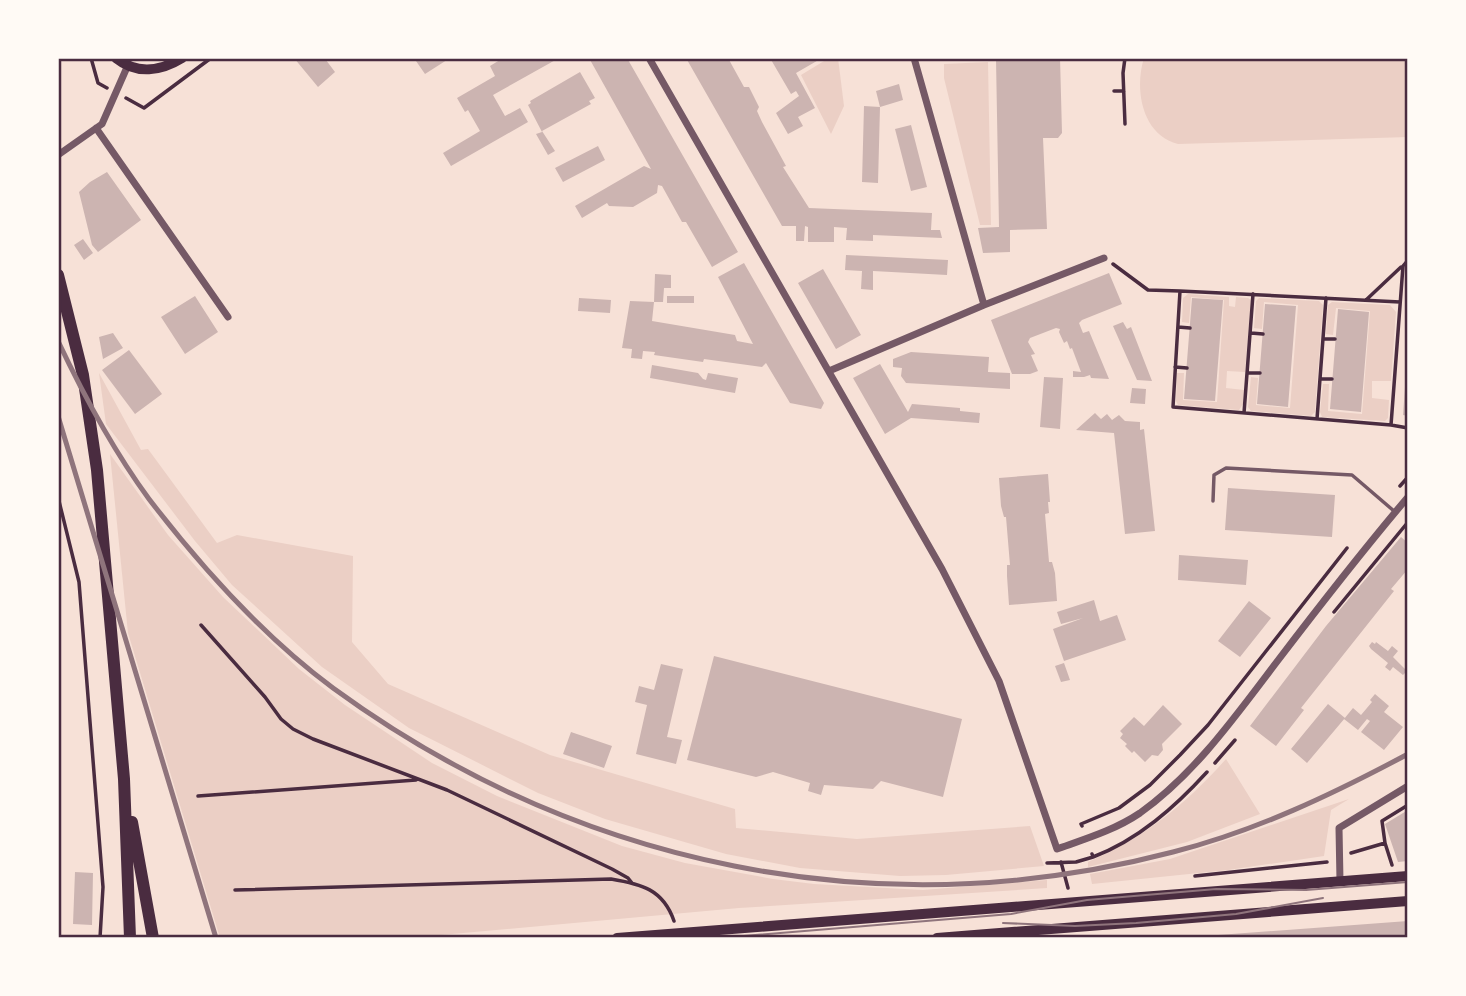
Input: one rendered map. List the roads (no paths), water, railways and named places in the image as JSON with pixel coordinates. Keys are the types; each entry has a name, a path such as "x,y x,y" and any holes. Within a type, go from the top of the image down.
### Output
{"main road":[{"path":"116,58 128,65 157,70 182,58"},
{"path":"58,275 75,336 90,415 124,779 130,938"},
{"path":"124,779 153,938"},
{"path":"617,938 676,933 706,934 1408,876"},
{"path":"937,938 1408,901"}],"street":[{"path":"649,58 942,569 999,681 1057,849 1121,824 1161,797 1188,771 1231,722 1348,569 1408,497"},
{"path":"915,58 984,305"},
{"path":"58,155 102,124 128,65"},
{"path":"96,128 228,317"},
{"path":"829,371 984,305 1104,258"},
{"path":"1340,881 1339,828 1408,786"}],"lane":[{"path":"1213,501 1214,475 1226,468 1352,475 1395,513"}],"tram line":[{"path":"720,938 1011,914 1087,900 1216,889 1306,890 1408,882"},
{"path":"1003,923 1075,926 1136,923 1236,914 1323,898"}],"railway":[{"path":"58,341 100,422 149,499 235,600 307,668 427,750 526,800 629,839 734,866 842,881 952,884 1062,874 1173,852 1234,833 1323,797 1408,754"},
{"path":"58,416 216,938"}]}
